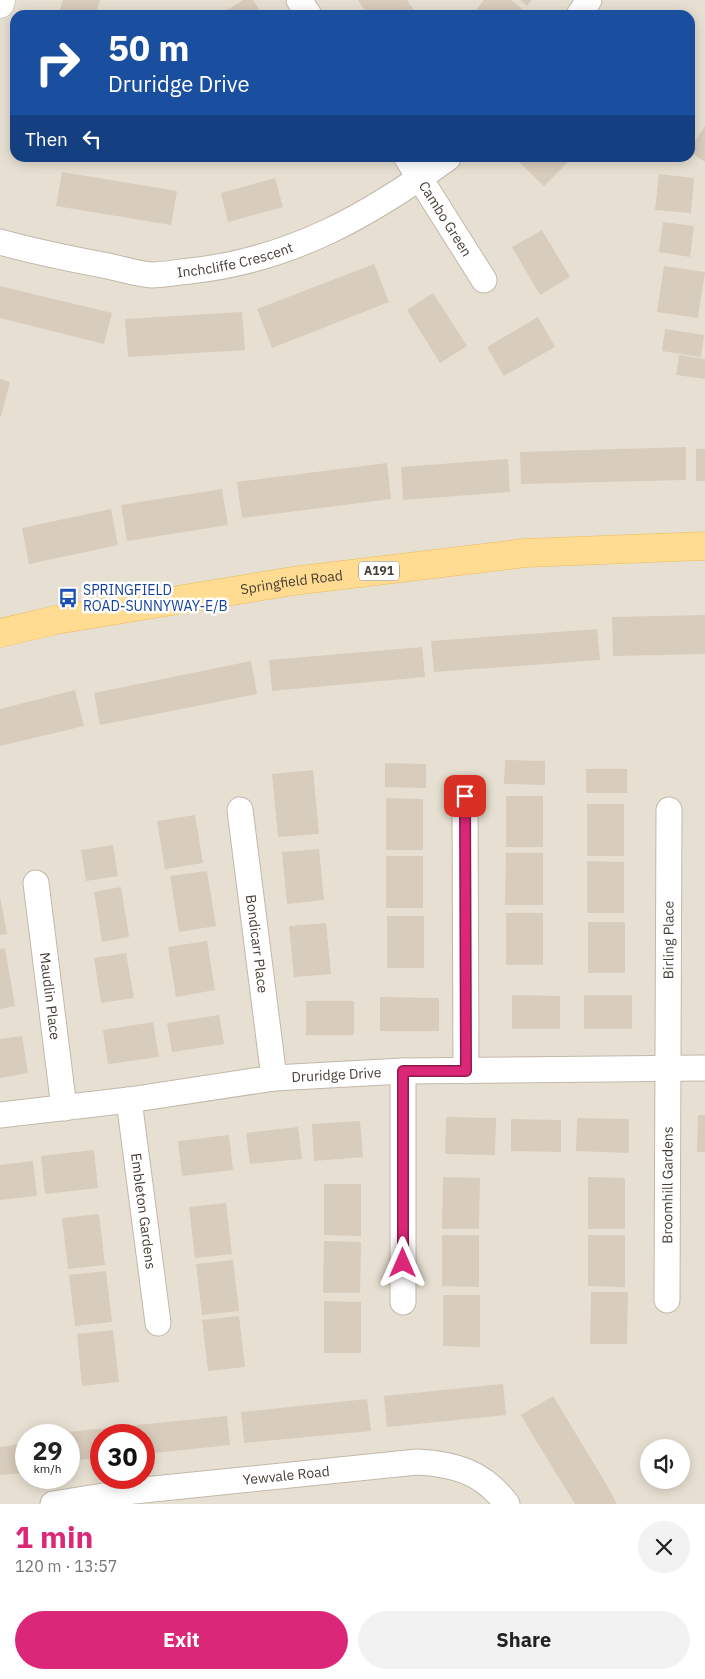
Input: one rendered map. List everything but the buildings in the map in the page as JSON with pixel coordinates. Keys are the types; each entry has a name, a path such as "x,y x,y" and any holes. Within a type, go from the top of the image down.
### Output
{"main road":[{"name":"Springfield Road","path":"0,633 56,620 302,580 525,553 705,546"}],"street":[{"name":"Inchcliffe Crescent","path":"0,242 41,254 152,275 216,268 269,255 318,238 364,214 414,168 434,162"},
{"name":"Cambo Green","path":"414,168 484,280"},
{"path":"465,796 466,1071"},
{"name":"Bondicarr Place","path":"240,810 274,1078"},
{"name":"Birling Place","path":"668,1069 669,810"},
{"name":"Maudlin Place","path":"36,883 64,1108"},
{"name":"Druridge Drive","path":"0,1115 129,1100 274,1078 403,1071 705,1068"},
{"name":"Broomhill Gardens","path":"667,1300 668,1069"},
{"path":"403,1071 403,1302"},
{"name":"Embleton Gardens","path":"129,1100 158,1323"},
{"name":"Yewvale Road","path":"53,1504 135,1497 417,1462 440,1464 478,1476 493,1487 507,1504"}],"shaded area":[{"path":"0,0 705,0 705,1504 0,1504"}],"place":[{"name":"SPRINGFIELD ROAD-SUNNYWAY-E/B","path":"68,598"}],"route":[{"path":"403,1263 403,1071 466,1071 465,796"}]}
